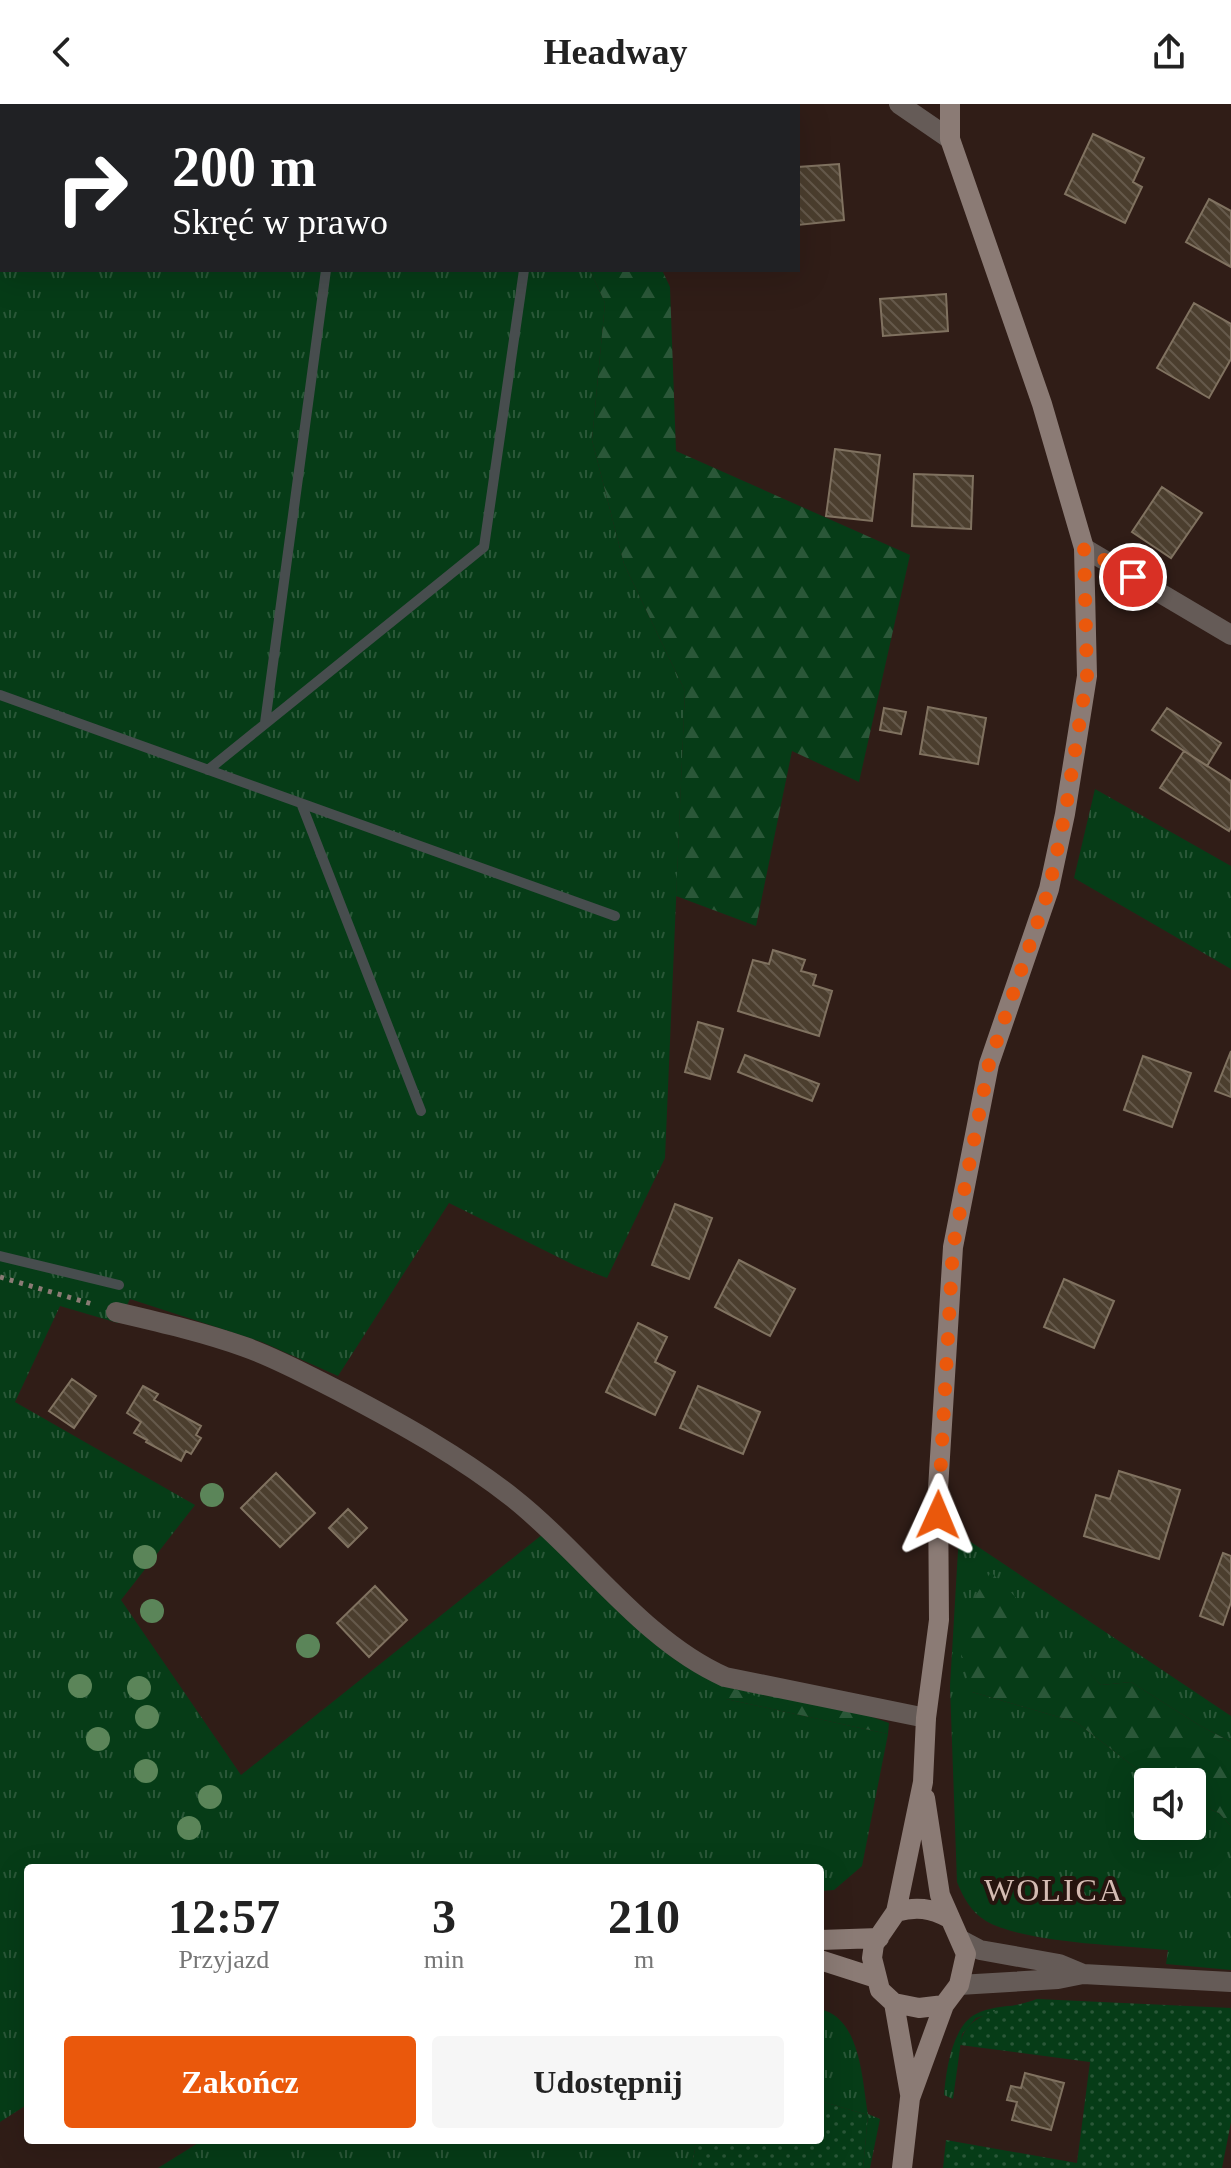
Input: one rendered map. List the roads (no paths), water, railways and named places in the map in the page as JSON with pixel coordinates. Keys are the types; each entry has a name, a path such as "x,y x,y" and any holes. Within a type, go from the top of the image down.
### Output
{"street":[{"path":"899,104 950,139"},
{"path":"944,2005 919,2008 894,2003 880,1990 872,1958 879,1938 896,1912 923,1782 926,1718 939,1620 938,1489 953,1247 989,1064 1049,889 1065,814 1087,676 1084,548 1042,404 950,139 950,104"},
{"path":"1084,548 1231,635"},
{"path":"116,1312 211,1336 267,1355 374,1410 457,1458 514,1499 648,1624 696,1664 725,1677 926,1718"},
{"path":"902,2168 910,2098 944,2005 959,1985 966,1954 963,1941 940,1895 923,1782"},
{"path":"896,1912 930,1909 949,1918"},
{"path":"824,1940 879,1938"},
{"path":"963,1941 980,1950 1059,1964 1083,1974"},
{"path":"824,1961 876,1978"},
{"path":"959,1985 1058,1979 1083,1974 1231,1982"},
{"path":"894,2003 910,2098"}],"waterway":[{"path":"265,723 326,272"},
{"path":"208,770 484,547 524,272"},
{"path":"0,695 615,916"},
{"path":"301,803 421,1111"},
{"path":"0,1256 119,1285"}],"district":[{"name":"WOLICA","path":"1054,1890"}]}
